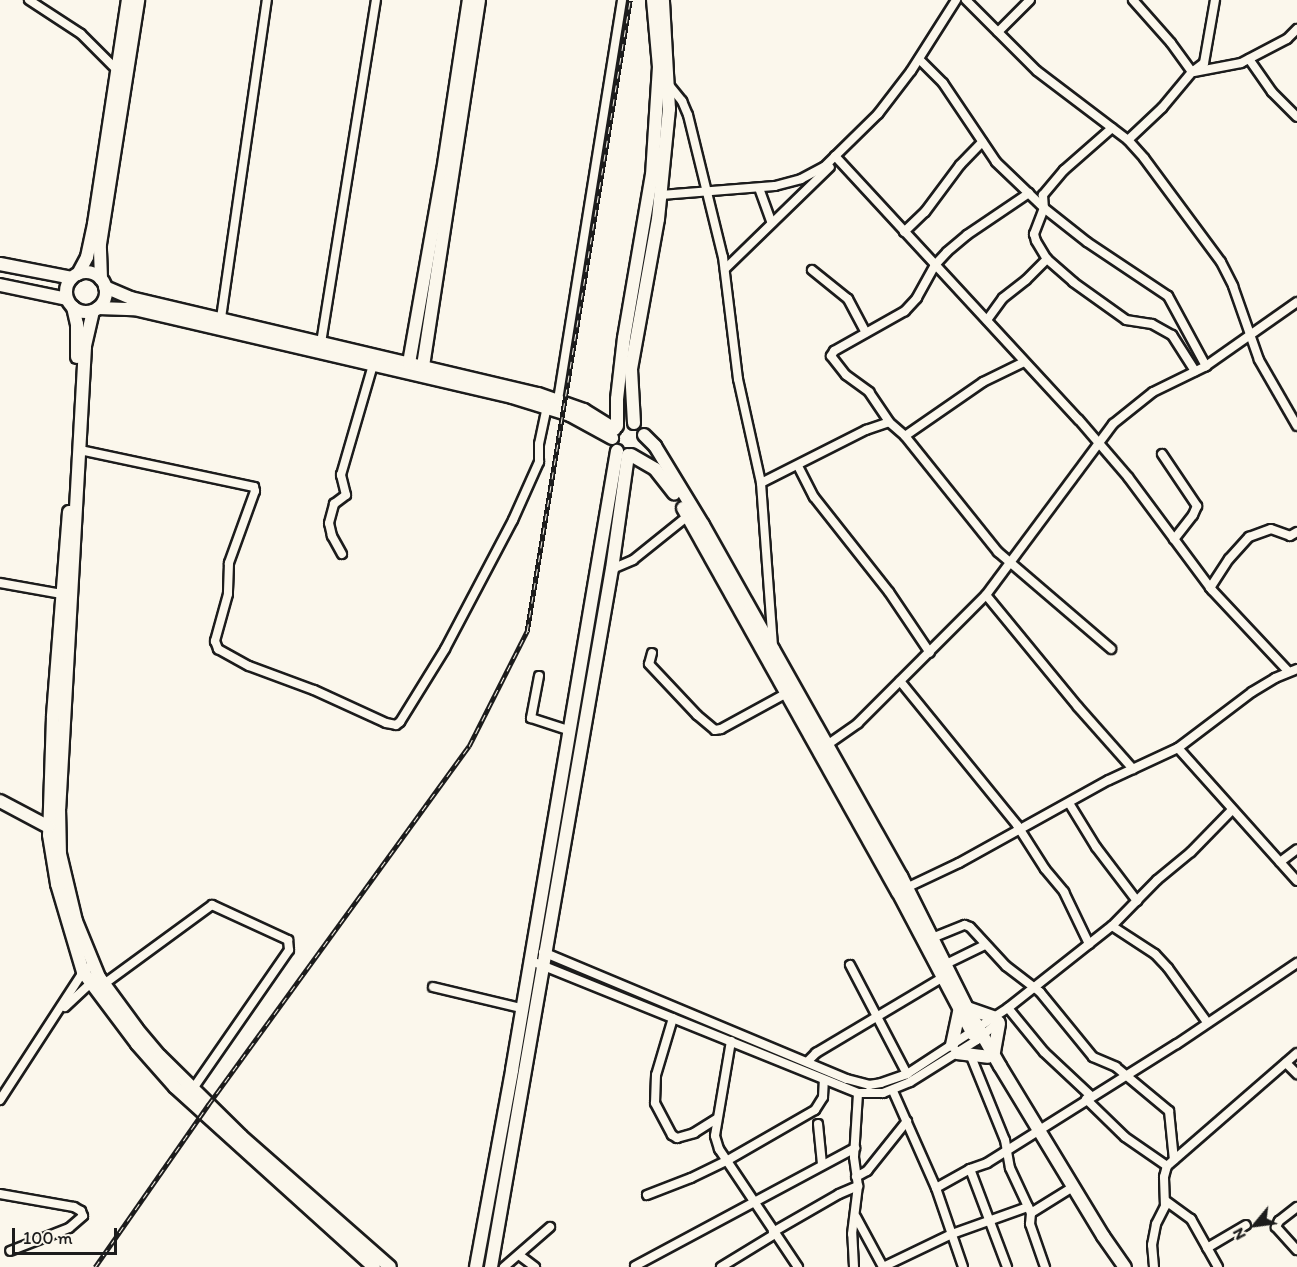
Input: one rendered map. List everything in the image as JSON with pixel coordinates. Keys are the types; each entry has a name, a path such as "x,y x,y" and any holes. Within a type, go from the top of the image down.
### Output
{"street":[{"path":"29,0 81,34 117,70"},
{"path":"0,1100 88,969 60,854 58,742 62,594 70,499 78,339 66,291 85,264 92,235 128,0"},
{"path":"59,718 80,450 85,347 96,309 104,300 100,244 138,0"},
{"path":"221,318 267,0"},
{"path":"321,343 376,0"},
{"path":"409,363 443,171 469,0"},
{"path":"423,366 479,0"},
{"path":"558,400 622,0"},
{"path":"491,1267 612,568 625,453 615,431 617,399 624,338 652,175 659,67 653,0"},
{"path":"663,0 669,84 661,195 631,369 634,423 655,446 774,649 902,890 942,978 1040,1129 1073,1187 1125,1267"},
{"path":"725,269 878,114 919,59 956,0"},
{"path":"966,0 1037,71 1128,140 1144,158 1221,262 1233,286 1259,360 1297,426"},
{"path":"998,32 1030,0"},
{"path":"1133,0 1171,43 1192,72"},
{"path":"1128,140 1162,108 1192,72 1204,63 1215,0"},
{"path":"1192,72 1230,67 1250,59 1287,39 1297,29"},
{"path":"919,59 943,83 996,162 1029,194 1087,242 1168,297 1206,366"},
{"path":"1250,59 1272,92 1297,117"},
{"path":"669,84 682,100 688,115 709,193 725,269 738,379 761,483 774,649"},
{"path":"1112,128 1055,179 1043,195 1044,208 1034,234 1047,259 1073,282 1126,320 1152,324 1172,335 1195,371"},
{"path":"904,232 916,221 960,165 982,142"},
{"path":"661,195 759,188 801,179 837,158"},
{"path":"837,158 1099,443 1210,588 1293,671 1252,692 1178,748 1133,769 1020,831 902,890"},
{"path":"759,188 772,223"},
{"path":"1029,194 967,235 935,265 916,298 905,311 834,351 831,356 846,375 869,392 889,422 905,436 998,552 1111,650"},
{"path":"987,320 1003,298 1047,259"},
{"path":"0,264 75,276 90,273 131,298 558,400 584,410 615,431"},
{"path":"812,270 848,299 866,333"},
{"path":"0,285 70,303 82,312 96,309 134,309 547,406 615,431 634,423"},
{"path":"827,745 858,723 986,596 1099,443 1133,406 1153,392 1206,366 1297,302"},
{"path":"905,436 983,382 1024,362"},
{"path":"342,554 332,536 329,523 334,504 346,495 341,475 373,365"},
{"path":"80,450 254,487 255,491 230,562 228,594 215,641 218,649 249,666 314,690 386,723 396,725 445,649 513,520 539,462 539,444 547,406"},
{"path":"761,483 866,430 889,422"},
{"path":"625,453 642,448 644,435"},
{"path":"625,453 662,475 688,516 787,693 902,890 933,938 963,1009 959,1051 1006,1150 1010,1168 1030,1210 1030,1224 1045,1267"},
{"path":"476,1267 511,1076 569,730 625,453"},
{"path":"1162,454 1197,506 1193,515 1174,539"},
{"path":"624,474 649,466"},
{"path":"798,466 814,497 889,592 930,653"},
{"path":"612,568 633,560 688,516"},
{"path":"1210,588 1229,559 1249,537 1271,529 1290,536 1297,532"},
{"path":"0,583 62,594"},
{"path":"986,596 1133,769"},
{"path":"652,653 649,664 697,715 715,730 721,729 787,693"},
{"path":"539,676 531,718 569,730"},
{"path":"900,681 1020,831 1064,892 1089,944"},
{"path":"58,742 49,827 57,884 88,969 137,1029 192,1090 390,1267"},
{"path":"1178,748 1297,881"},
{"path":"0,801 49,827"},
{"path":"1069,803 1096,847 1137,902"},
{"path":"545,959 673,1018 858,1094 870,1095 893,1090 959,1051 1031,987 1112,926 1232,810"},
{"path":"1280,862 1297,849"},
{"path":"57,1016 98,981 215,904 288,940 289,950 192,1090"},
{"path":"933,938 968,925 985,945 1031,987 1040,992 1093,1057 1116,1066 1125,1076 1168,1110 1171,1163"},
{"path":"1112,926 1155,954 1168,968 1207,1022"},
{"path":"945,964 985,945"},
{"path":"530,954 869,1085 890,1081 959,1051 991,1054"},
{"path":"936,1188 970,1169 987,1163 1297,963"},
{"path":"850,965 907,1074"},
{"path":"807,1062 816,1053 942,978"},
{"path":"98,981 137,1044 202,1114 374,1267"},
{"path":"433,987 521,1008"},
{"path":"1008,1008 1044,1052 1125,1137 1171,1163"},
{"path":"963,1009 996,1020"},
{"path":"673,1018 656,1075 655,1103 672,1135 677,1138 694,1133 716,1119"},
{"path":"991,1054 996,1020"},
{"path":"731,1041 716,1119 715,1136 719,1149 797,1267"},
{"path":"1154,1267 1152,1245 1156,1224 1166,1201 1164,1177 1171,1163 1297,1053"},
{"path":"1286,1063 1297,1074"},
{"path":"647,1195 691,1178 728,1160 815,1110 823,1097 824,1080"},
{"path":"893,1090 936,1188 963,1267"},
{"path":"854,1267 852,1234 856,1217 858,1186 855,1148 858,1094"},
{"path":"856,1177 867,1171 908,1121"},
{"path":"818,1124 822,1164"},
{"path":"635,1266 855,1148"},
{"path":"970,1169 1007,1267"},
{"path":"721,1267 839,1194 858,1186"},
{"path":"856,1217 883,1267 952,1234 988,1220 1030,1210 1073,1187"},
{"path":"0,1194 74,1207 83,1216 69,1228 10,1251"},
{"path":"1166,1201 1191,1219 1218,1267"},
{"path":"1297,1207 1279,1221 1276,1227 1297,1250"},
{"path":"1207,1248 1245,1225"},
{"path":"504,1267 550,1227"},
{"path":"519,1255 535,1267"}],"railway":[{"path":"95,1267 208,1105 469,746 527,631 630,0"}]}
